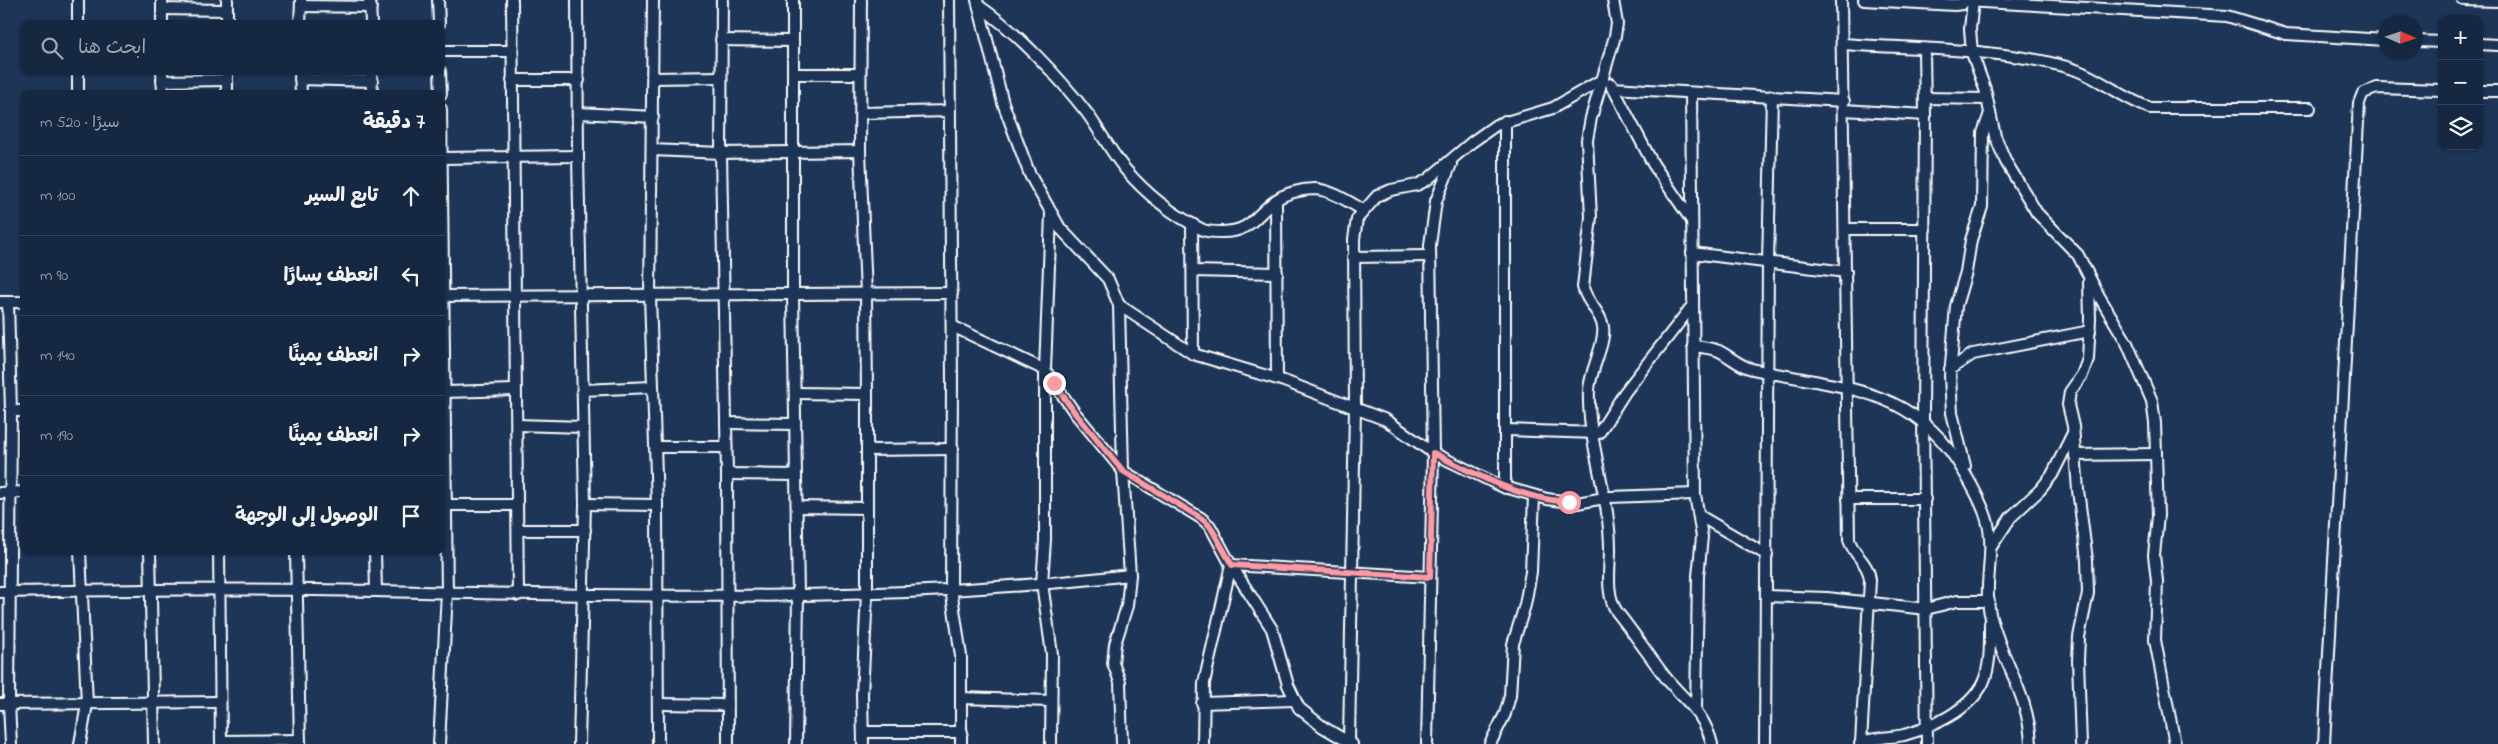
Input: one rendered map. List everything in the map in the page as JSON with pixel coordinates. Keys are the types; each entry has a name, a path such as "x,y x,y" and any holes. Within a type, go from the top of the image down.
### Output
{"street":[{"path":"78,0 78,20"},
{"path":"438,0 439,20"},
{"path":"512,0 512,158 518,595"},
{"path":"578,0 578,156 585,504 579,744"},
{"path":"653,0 650,296 652,387 656,447 658,744"},
{"path":"722,0 722,294 727,474 728,744"},
{"path":"796,744 798,594 793,294 793,0 804,0"},
{"path":"861,0 860,74 862,113 860,151 866,294 867,394 867,593 862,695 863,744"},
{"path":"948,0 953,449 951,589 961,656 961,744"},
{"path":"1613,0 1616,24 1615,36 1591,118 1587,140 1591,217 1583,287 1584,295 1603,328 1602,341 1590,380 1593,434 1609,534 1609,585 1613,607 1666,677 1705,722 1712,744"},
{"path":"1693,346 1718,351 1746,368 1846,387 1896,404 1923,420 1949,448 1967,476 1984,512 1991,547 1989,601 1991,616 1988,664 1984,682 1977,693 1965,704 1927,728 1860,743 1870,580 1868,568 1855,553 1849,540 1846,387 1846,229 1841,0"},
{"path":"1864,0 1955,5 1968,1 2227,16 2286,34 2378,40"},
{"path":"2463,0 2498,1"},
{"path":"1968,1 1972,53 2000,148 2021,190 2044,221 2078,255 2127,342 2149,393 2155,414 2158,516 2154,555 2157,588 2156,640 2175,744"},
{"path":"300,20 301,3 370,4 371,20"},
{"path":"978,3 1003,104 1030,176 1060,228 1108,279 1119,305 1123,471 1130,575 1127,606 1115,644 1112,663 1120,682 1122,744"},
{"path":"978,3 998,19 1056,78 1086,112 1125,169 1169,212 1206,231 1233,232 1246,228 1276,200 1296,192 1315,189 1348,201 1363,210"},
{"path":"162,20 162,4 226,5 227,20"},
{"path":"721,40 793,41"},
{"path":"2423,41 2438,42"},
{"path":"1842,44 2020,58 2075,70 2110,86 2136,104 2150,108 2310,108"},
{"path":"2483,44 2498,45"},
{"path":"1924,50 1923,420 1927,744"},
{"path":"445,51 511,51"},
{"path":"794,74 860,74"},
{"path":"78,75 78,90"},
{"path":"301,90 300,75 372,76 372,90"},
{"path":"440,75 441,90"},
{"path":"1604,75 1653,164 1692,221"},
{"path":"1350,743 1351,572 1355,408 1354,227 1363,210 1377,196 1384,192 1418,185 1427,180 1485,132 1505,121 1552,108 1604,75"},
{"path":"163,90 162,76 227,76 227,90"},
{"path":"653,78 721,77"},
{"path":"512,80 579,80"},
{"path":"1612,88 1772,96 1925,115"},
{"path":"2324,744 2359,103 2363,93 2373,88 2438,90"},
{"path":"2483,91 2498,91"},
{"path":"1690,93 1695,494 1702,537 1698,576 1696,711"},
{"path":"1764,744 1767,596 1768,262 1772,96"},
{"path":"1925,98 1987,99"},
{"path":"862,113 950,111"},
{"path":"1967,476 1952,413 1950,369 1956,306 1966,272 1971,240 1982,207 1983,133 1990,112"},
{"path":"579,113 653,116"},
{"path":"1505,121 1505,488"},
{"path":"652,150 721,153 860,151"},
{"path":"445,158 578,156"},
{"path":"1427,744 1433,453 1431,231 1441,185 1455,157"},
{"path":"1276,200 1277,378"},
{"path":"1050,744 1052,654 1042,583 1045,370 1051,214"},
{"path":"1192,224 1193,354"},
{"path":"1846,229 1925,229"},
{"path":"1692,253 1846,272"},
{"path":"1353,257 1430,256"},
{"path":"1193,270 1277,272"},
{"path":"2081,744 2078,660 2088,585 2087,550 2075,455 2074,432 2068,399 2086,365 2090,331 2088,274"},
{"path":"445,296 952,293"},
{"path":"12,744 5,704 5,493 11,411 4,302 20,302"},
{"path":"1119,305 1193,354 1277,378 1386,420 1433,453 1505,488 1534,496 1577,503 1604,498 1695,494"},
{"path":"1506,430 1593,434 1600,432 1625,392 1692,306"},
{"path":"952,326 1045,370 1075,413 1123,471 1201,518 1210,526 1272,630 1294,700 1309,717 1350,743"},
{"path":"1950,369 1973,354 2090,331"},
{"path":"583,390 652,387"},
{"path":"445,392 515,390"},
{"path":"795,393 867,394"},
{"path":"11,411 20,411"},
{"path":"726,423 795,424"},
{"path":"517,425 583,427"},
{"path":"1991,547 2011,517 2040,490 2052,474 2074,432"},
{"path":"656,447 726,447"},
{"path":"867,450 953,449"},
{"path":"2075,455 2156,454"},
{"path":"727,474 796,475"},
{"path":"5,493 20,492"},
{"path":"1490,744 1505,714 1510,696 1514,638 1525,605 1532,564 1534,496"},
{"path":"1848,499 1925,500"},
{"path":"585,504 657,505"},
{"path":"439,744 447,592 445,505 518,505"},
{"path":"797,507 866,508"},
{"path":"1700,516 1767,555"},
{"path":"518,530 585,530"},
{"path":"80,555 87,704 80,744"},
{"path":"150,555 154,744"},
{"path":"219,555 221,743 300,742 299,589 296,555"},
{"path":"376,555 376,591"},
{"path":"1232,565 1430,577"},
{"path":"1202,744 1202,703 1206,673 1232,565"},
{"path":"5,591 82,591 150,588 219,591 299,589 518,595 658,596 867,593 1042,583 1130,575"},
{"path":"1767,596 1827,598 1926,609 1957,601 1989,601"},
{"path":"1991,616 2023,699 2027,712 2031,744"},
{"path":"961,698 1051,701"},
{"path":"1202,703 1294,700"},
{"path":"5,704 87,704 153,701 220,702"},
{"path":"659,704 727,705"},
{"path":"863,732 962,732"}],"route":[{"path":"1054,383 1075,413 1123,471 1201,518 1210,526 1232,565 1430,577 1433,453 1483,479 1501,486 1541,498 1569,502"}]}
